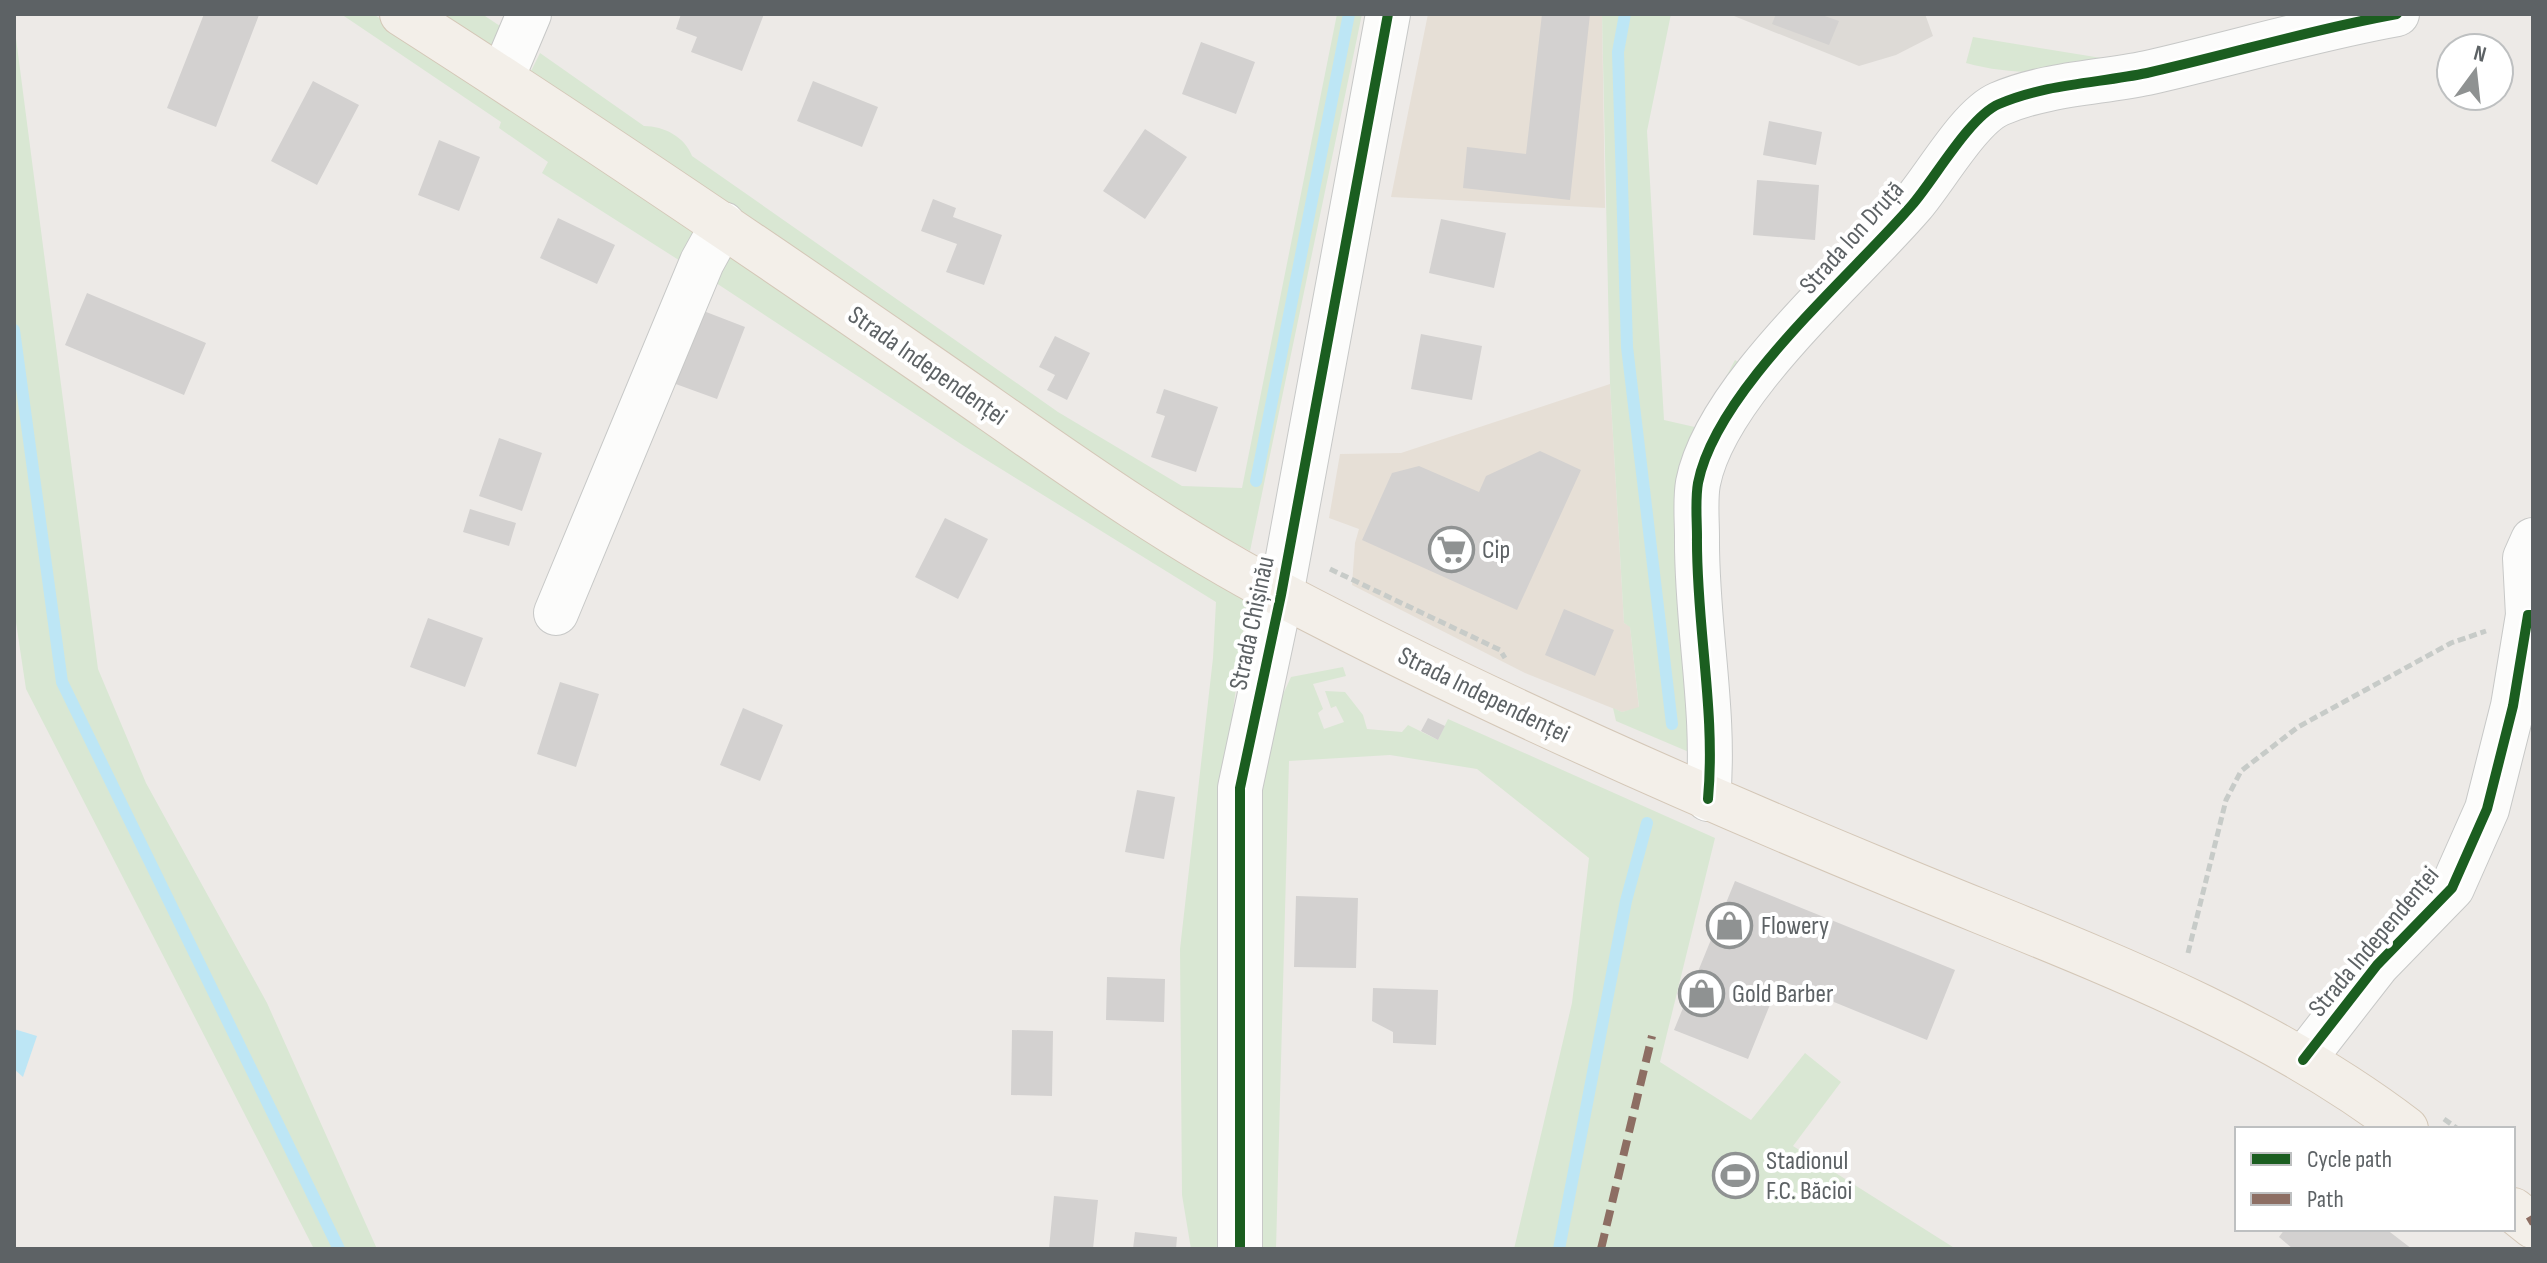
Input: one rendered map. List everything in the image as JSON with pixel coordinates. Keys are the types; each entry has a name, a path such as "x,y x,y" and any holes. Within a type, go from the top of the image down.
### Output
{"main road":[{"name":"Strada Independenței","path":"402,14 723,224 1165,528 1281,595 1455,682 1708,799 2177,994 2421,1121"}],"street":[{"path":"502,78 529,14"},
{"name":"Strada Chișinău","path":"1240,1249 1240,788 1281,595 1388,14"},
{"name":"Strada Ion Druță","path":"1708,799 1710,730 1696,571 1697,486 1702,466 1731,410 1778,351 1912,205 1961,140 1994,106 2027,94 2146,73 2397,14"},
{"path":"556,613 702,262 723,224"},
{"name":"Strada Independenței","path":"2303,1060 2377,965 2452,888 2487,809 2513,706 2530,615 2525,558 2533,540"}],"path":[{"path":"1289,550 1500,650 1508,662"},
{"path":"2177,994 2226,800 2241,771 2298,727 2451,643 2530,615"},
{"path":"2421,1121 2449,1127"}],"shaded area":[{"path":"1428,14 1602,14 1605,208 1391,197"},
{"path":"1729,14 1925,14 1933,36 1896,55 1859,66"},
{"path":"1610,384 1624,623 1630,626 1639,708 1622,712 1525,673 1352,585 1359,529 1329,518 1340,454 1401,453"}],"green space":[{"path":"341,14 373,14 458,67 700,232 685,264 542,173 548,162 499,128 501,122"},
{"path":"438,14 482,14 509,32 498,55"},
{"path":"1337,14 1362,14 1250,551 1150,498 528,77 540,53 644,126 673,134 684,143 692,156 1058,412 1182,486 1242,488"},
{"path":"1602,14 1671,14 1647,131 1664,420 1699,428 1735,360 1744,366 1702,442 1696,755 1616,721 1613,708 1622,712 1639,707 1630,627 1624,623 1610,384"},
{"path":"14,23 98,669 146,783 267,1003 377,1249 314,1249 26,689 14,609"},
{"path":"1973,37 2126,62 2046,72 1986,68 1966,63"},
{"path":"723,249 1247,600 1219,822 1217,1249 1191,1249 1182,1195 1180,949 1213,658 1216,602 964,446 707,277"},
{"path":"1343,667 1346,676 1313,684 1323,709 1318,713 1324,729 1344,722 1336,706 1331,708 1325,691 1345,692 1363,715 1367,729 1402,732 1408,725 1438,740 1448,719 1715,838 1660,1062 1751,1120 1805,1053 1841,1082 1793,1146 1956,1249 1514,1249 1572,1003 1589,858 1477,769 1390,755 1289,761 1276,1249 1259,1249 1254,1101 1264,757 1279,703 1291,677"}],"water":[{"path":"14,1029 37,1036 23,1077 14,1069"}],"building":[{"path":"204,14 259,15 216,127 167,108"},
{"path":"681,14 764,14 742,71 691,52 697,37 676,29"},
{"path":"1542,14 1590,14 1570,200 1463,188 1467,147 1526,154"},
{"path":"1776,14 1819,14 1839,21 1829,45 1772,24"},
{"path":"1201,42 1255,62 1236,114 1182,94"},
{"path":"313,81 359,105 317,185 271,161"},
{"path":"813,81 878,107 862,147 797,121"},
{"path":"1769,121 1822,132 1816,165 1763,155"},
{"path":"1145,129 1187,157 1145,219 1103,191"},
{"path":"439,140 480,157 459,211 418,195"},
{"path":"1757,180 1819,185 1815,240 1753,235"},
{"path":"933,199 956,208 953,217 1002,235 984,285 946,272 957,244 921,231"},
{"path":"558,218 615,245 597,284 540,258"},
{"path":"1441,219 1506,233 1494,288 1429,273"},
{"path":"87,293 206,343 184,395 65,345"},
{"path":"701,310 745,327 717,399 673,383"},
{"path":"1421,334 1482,346 1472,400 1411,389"},
{"path":"1055,336 1090,353 1067,400 1047,390 1055,375 1039,367"},
{"path":"1164,389 1218,407 1196,472 1151,457 1165,416 1156,413"},
{"path":"499,438 542,453 522,511 479,496"},
{"path":"1540,451 1581,470 1517,610 1362,540 1392,473 1419,466 1479,492 1486,476"},
{"path":"470,509 516,523 509,546 463,532"},
{"path":"945,518 988,539 958,599 915,577"},
{"path":"1564,609 1614,630 1595,676 1545,655"},
{"path":"428,618 483,638 465,687 410,667"},
{"path":"560,682 599,694 576,767 537,754"},
{"path":"743,708 783,725 760,781 720,765"},
{"path":"1428,718 1445,726 1438,740 1421,731"},
{"path":"1137,790 1175,797 1164,859 1125,852"},
{"path":"1735,881 1955,970 1927,1040 1780,980 1748,1059 1674,1030"},
{"path":"1296,896 1358,898 1356,968 1294,967"},
{"path":"1107,977 1165,979 1164,1022 1106,1020"},
{"path":"1373,988 1438,990 1436,1045 1393,1043 1393,1032 1372,1021"},
{"path":"1012,1030 1053,1031 1052,1096 1011,1095"},
{"path":"1054,1196 1098,1200 1093,1249 1049,1249"},
{"path":"2284,1231 2389,1231 2412,1249 2293,1249 2279,1237"},
{"path":"1135,1232 1177,1237 1176,1249 1133,1249"}],"waterway":[{"path":"1256,481 1349,14"},
{"path":"1625,14 1618,52 1627,347 1672,724"},
{"path":"14,330 62,682 339,1249"},
{"path":"1559,1249 1626,901 1647,823"}],"marked path":[{"path":"1601,1249 1652,1036"},
{"path":"2528,1222 2533,1219"}],"cycle path":[{"path":"1240,1249 1240,788 1281,595 1388,14"},
{"path":"1708,799 1710,733 1699,603 1696,503 1698,483 1710,447 1730,410 1757,373 1912,205 1964,135 1988,111 2017,97 2147,73 2397,14"},
{"path":"2303,1060 2377,965 2452,888 2487,809 2513,706 2528,615 2533,615"}],"place":[{"name":"Cip","path":"1451,549"},
{"name":"Flowery","path":"1730,925"},
{"name":"Gold Barber","path":"1701,993"},
{"name":"Stadionul F.C. Băcioi","path":"1735,1175"}]}
